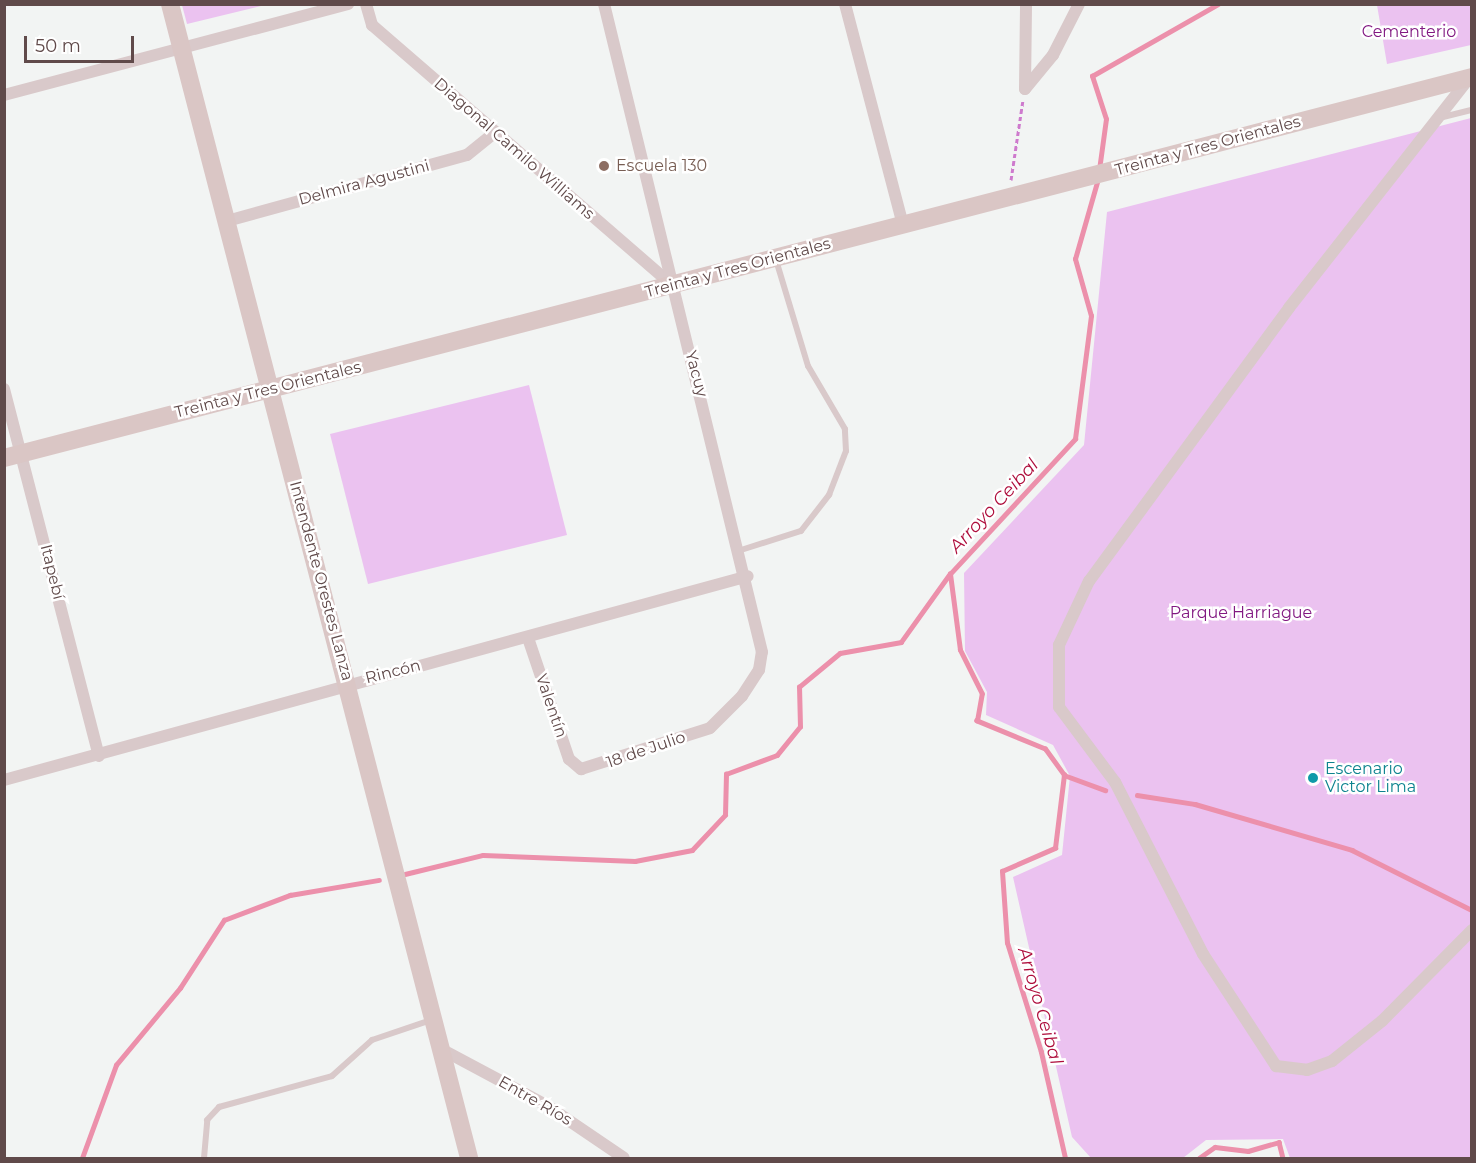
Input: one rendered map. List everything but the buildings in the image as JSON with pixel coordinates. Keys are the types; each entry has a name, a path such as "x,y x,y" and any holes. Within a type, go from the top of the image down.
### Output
{"street":[{"name":"Intendente Orestes Lanza","path":"170,4 469,1158"},
{"path":"4,95 348,4"},
{"name":"Diagonal Camilo Williams","path":"366,4 372,26 672,285"},
{"name":"Yacuy","path":"604,4 672,285 748,576 762,652 759,670 710,728"},
{"path":"845,4 903,225"},
{"path":"1025,89 1026,4"},
{"path":"1025,89 1053,55 1079,4"},
{"path":"1471,77 1443,117 1289,308 1089,581 1059,645 1059,706 1130,807 1203,954 1276,1066 1307,1070 1332,1061 1382,1021 1472,930"},
{"name":"Treinta y Tres Orientales","path":"13,456 1471,77"},
{"name":"Delmira Agustini","path":"227,221 467,154 494,133"},
{"name":"Itapebí","path":"4,389 13,456 99,756"},
{"name":"Rincón","path":"4,780 99,756 348,684 528,638 748,576"},
{"name":"Valentín","path":"528,638 569,759 581,769"},
{"name":"18 de Julio","path":"581,769 710,728"},
{"name":"Entre Ríos","path":"441,1049 546,1105 624,1158"}],"lane":[{"path":"1443,117 1472,110"},
{"path":"741,550 801,531 829,495 846,451 839,414 808,366 776,258"},
{"path":"204,1158 207,1120 219,1107 332,1076 372,1040 434,1019"}],"path":[{"path":"1008,198 1025,89"}],"green space":[{"path":"182,4 265,5 187,24"},
{"name":"Cementerio","path":"1377,5 1471,5 1471,45 1387,64"},
{"name":"Parque Harriague","path":"1471,118 1471,1158 1290,1158 1283,1139 1206,1140 1183,1158 1091,1158 1072,1137 1013,877 1062,855 1070,776 1053,745 986,715 987,692 965,651 964,573 1084,445 1107,212"},
{"path":"529,385 567,535 368,584 330,434"}],"waterway":[{"name":"Arroyo Ceibal","path":"1099,170 1106,119 1092,76 1218,4"},
{"name":"Arroyo Ceibal","path":"1065,1158 1041,1052 1007,943 1002,871 1055,848 1064,775 1045,749 977,721 982,694 960,650 950,574 1075,439 1091,316 1075,259 1098,179"},
{"path":"405,874 483,855 635,861 692,850 725,815 726,774 777,755 800,727 799,687 840,653 901,642 949,575"},
{"path":"1064,775 1105,790"},
{"path":"1137,795 1195,804 1352,850 1472,910"},
{"path":"82,1158 116,1065 180,988 224,920 290,895 379,880"},
{"name":"Arroyo Ceibal","path":"1199,1158 1215,1147 1248,1151 1279,1142 1283,1158"}],"place":[{"name":"Escuela 130","path":"604,166"},
{"name":"Escenario Victor Lima","path":"1313,778"}]}
